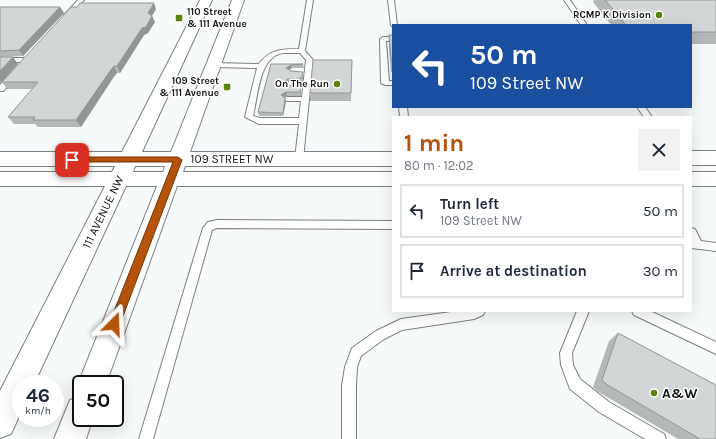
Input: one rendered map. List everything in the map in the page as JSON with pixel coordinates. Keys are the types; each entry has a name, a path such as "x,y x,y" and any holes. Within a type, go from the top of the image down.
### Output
{"main road":[{"name":"111 AVENUE NW","path":"0,423 206,0"},
{"path":"95,375 238,0"},
{"path":"692,158 716,158"},
{"name":"109 STREET NW","path":"0,159 124,170"},
{"name":"109 STREET NW","path":"174,170 299,159 392,159"},
{"name":"109 STREET NW","path":"0,179 124,170 174,170 392,179"},
{"path":"692,179 716,179"},
{"path":"70,439 75,427"}],"lane":[{"path":"61,22 81,0"},
{"path":"302,51 310,0"},
{"path":"391,0 394,24"},
{"path":"567,0 583,24"},
{"path":"392,38 383,38 385,83 392,83"},
{"path":"299,159 306,99 304,86 310,60 302,51 278,51 268,55 260,69 249,117 259,121 303,120"},
{"path":"0,60 29,58 21,66"},
{"path":"213,65 260,69 270,72"},
{"path":"0,90 16,72"},
{"path":"256,86 267,86"},
{"path":"287,99 306,99"},
{"path":"253,100 263,100"},
{"path":"146,439 208,228 212,224 392,225"},
{"path":"692,235 695,245 716,247"},
{"path":"349,439 351,367 356,352 380,335 401,325 474,314 477,312"},
{"path":"583,312 566,353 567,365 575,384 604,407 659,439"},
{"path":"640,312 716,348"}],"building":[{"name":"RCMP K Division","path":"605,0 716,0 716,32 692,32 692,24 625,24"},
{"path":"80,3 154,3 148,13 152,16 146,27 142,28 117,66 114,66 110,71 76,120 33,120 35,117 8,117 38,82 2,82 71,7 77,7"},
{"path":"0,7 60,7 19,50 0,51"},
{"path":"389,35 392,35 391,60"},
{"path":"0,57 13,57 0,71"},
{"path":"313,60 352,60 351,93 310,93"},
{"path":"271,64 303,64 291,65 286,68 291,71 303,72 302,78 288,79 283,82 289,86 301,85 300,92 286,92 281,95 285,98 283,113 258,112"},
{"name":"A&W","path":"618,333 716,385 716,439 700,439 606,384 602,380"}],"place":[{"name":"RCMP K Division","path":"659,15"},
{"name":"110 Street & 111 Avenue","path":"179,18"},
{"name":"On The Run","path":"337,84"},
{"name":"109 Street & 111 Avenue","path":"227,87"},
{"name":"A&W","path":"654,393"}],"route":[{"path":"72,160 178,160 114,324"}]}
